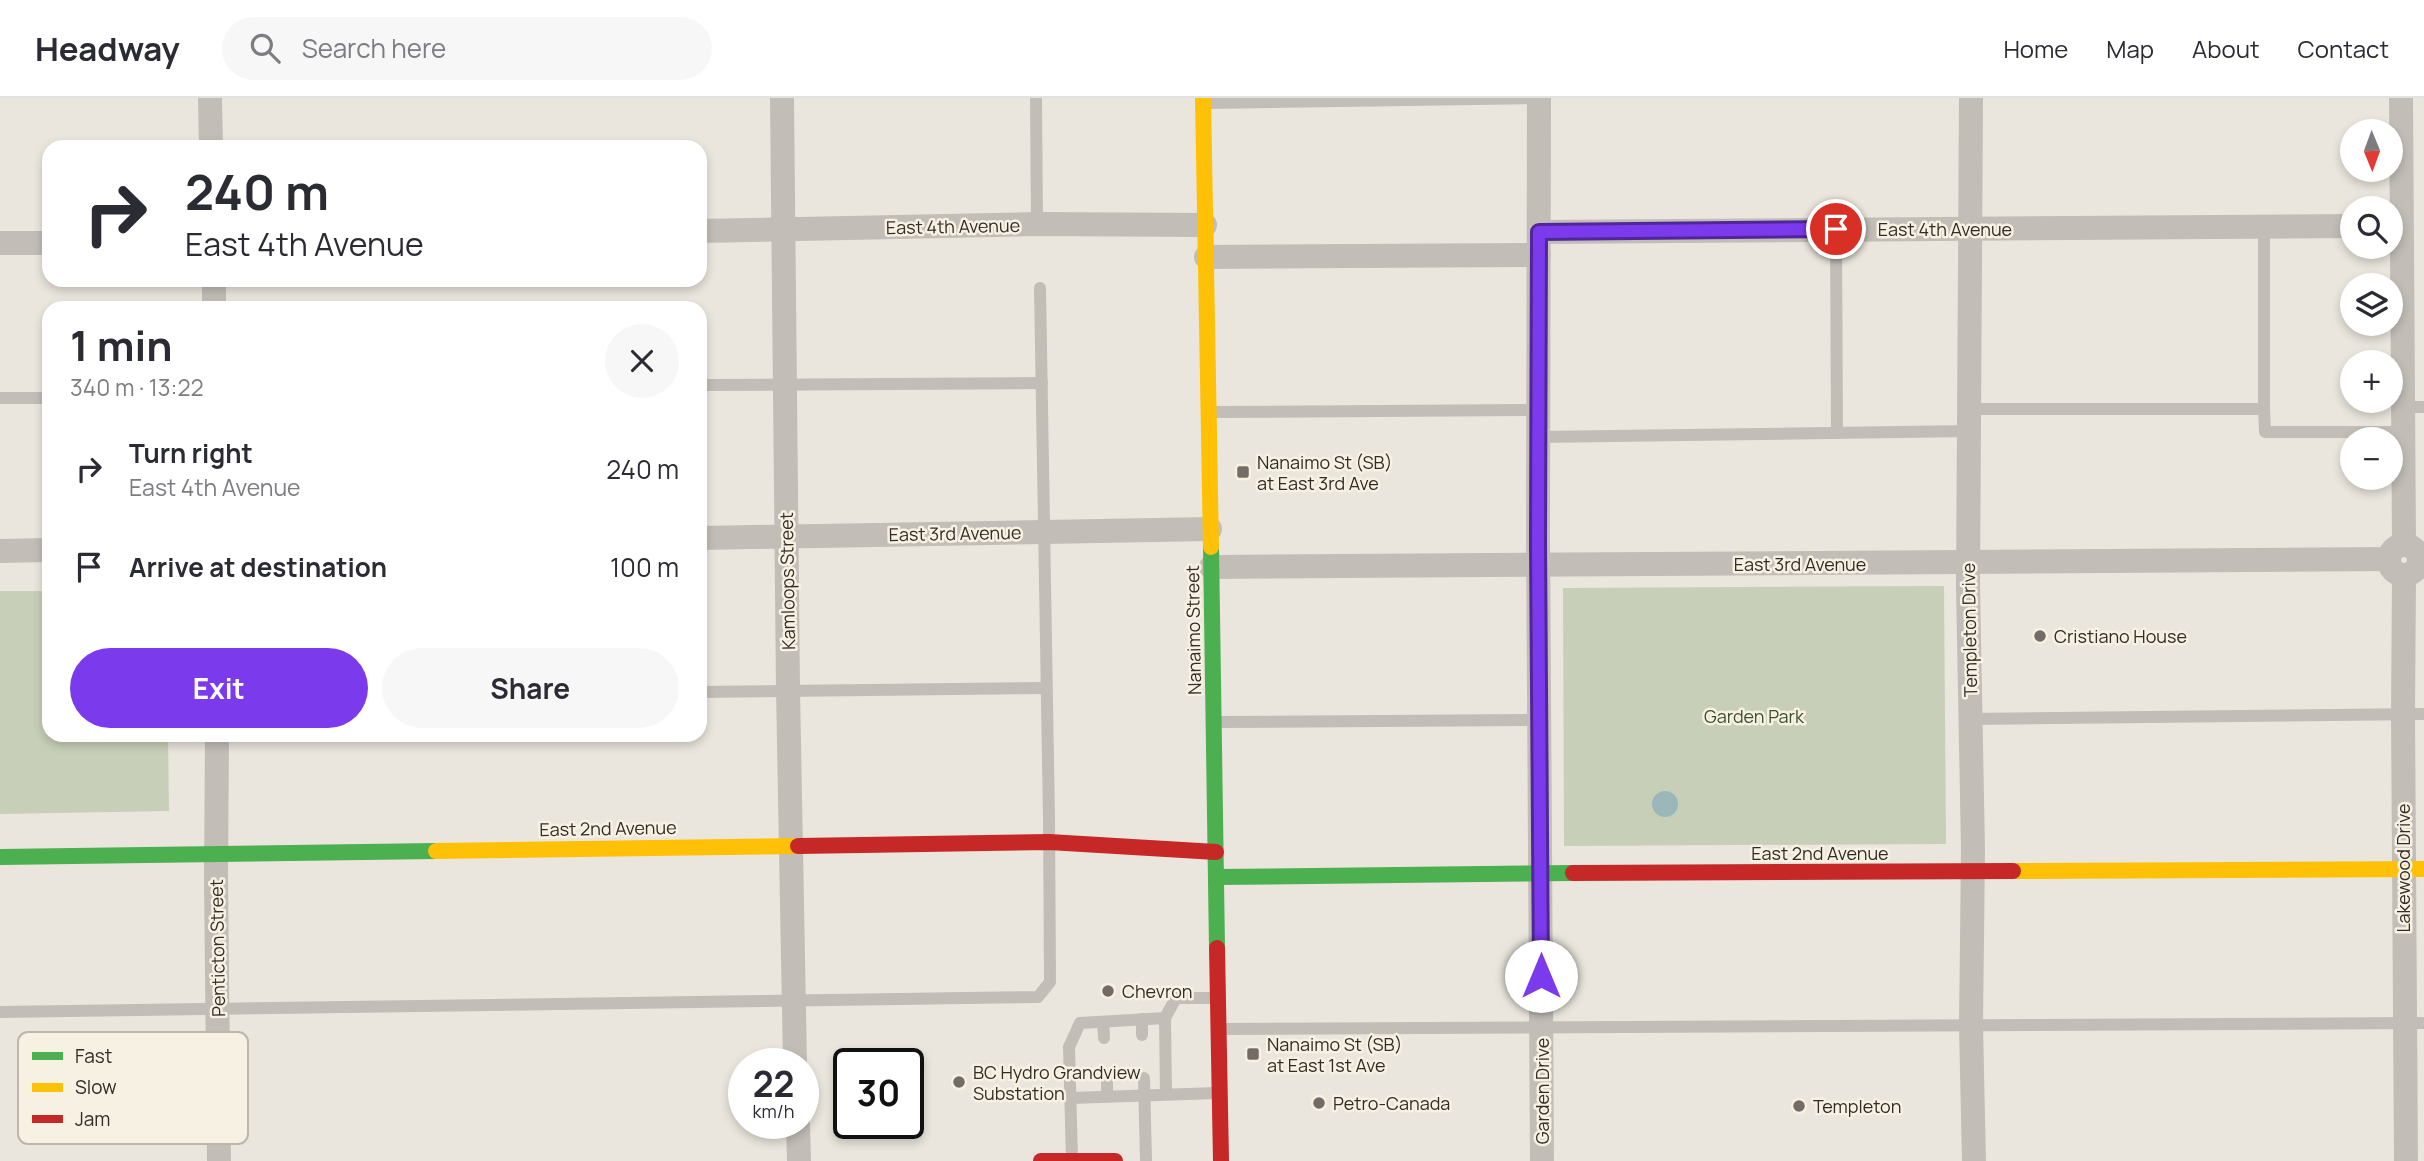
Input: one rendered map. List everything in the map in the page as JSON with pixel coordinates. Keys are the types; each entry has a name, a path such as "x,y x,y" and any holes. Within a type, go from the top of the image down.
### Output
{"street":[{"path":"210,98 211,140"},
{"name":"Kamloops Street","path":"782,98 794,1048"},
{"name":"Garden Drive","path":"1538,98 1542,1161"},
{"name":"Templeton Drive","path":"1971,98 1968,563 1974,1161"},
{"name":"Lakewood Drive","path":"2397,196 2401,98"},
{"name":"Nanaimo Street","path":"1203,100 1221,1161"},
{"name":"East 4th Avenue","path":"707,231 1037,224 1205,225"},
{"name":"East 4th Avenue","path":"1206,257 1836,229 2340,226"},
{"name":"Lakewood Drive","path":"2403,236 2413,252 2408,560 2413,714 2414,1023 2406,1161"},
{"path":"0,243 42,243"},
{"name":"East 3rd Avenue","path":"707,538 1210,528"},
{"path":"0,551 42,550"},
{"name":"East 3rd Avenue","path":"1211,567 2408,560"},
{"name":"Penticton Street","path":"217,742 218,1032"},
{"name":"East 2nd Avenue","path":"0,857 1049,842 1216,852"},
{"name":"East 2nd Avenue","path":"1217,877 2414,869"},
{"path":"798,1139 799,1161"},
{"path":"1041,1161 1115,1161"}],"lane":[{"path":"1036,98 1037,224"},
{"path":"1203,100 1538,98"},
{"path":"2264,226 2265,432 2410,415"},
{"path":"1836,229 1836,433"},
{"path":"0,1012 1038,997 1050,982 1040,288"},
{"path":"707,385 1042,383"},
{"path":"0,398 42,397"},
{"path":"1208,412 1538,410"},
{"path":"1538,437 1836,433 1969,420 2264,410"},
{"path":"707,691 1046,688"},
{"path":"1970,719 2413,714"},
{"path":"1214,722 1540,720"},
{"path":"1166,1094 1165,1018 1176,998 1219,998"},
{"path":"1072,1161 1069,1047 1080,1023 1165,1018"},
{"path":"1142,1019 1142,1035"},
{"path":"1103,1022 1104,1038"},
{"path":"1220,1029 2414,1023"},
{"path":"1144,1078 1146,1161"},
{"path":"1107,1080 1107,1095"},
{"path":"1071,1098 1220,1093"}],"green space":[{"name":"Garden Park","path":"1944,586 1946,844 1564,846 1563,588"},
{"path":"0,591 42,591 42,742 168,742 169,811 0,814"}],"water":[{"path":"1665,791 1674,795 1678,804 1674,813 1665,817 1656,813 1652,804 1656,795"}],"traffic: fast":[{"path":"1211,547 1217,948"},
{"path":"0,857 436,851"},
{"path":"1217,877 1573,873"}],"traffic: slow":[{"path":"1203,98 1211,547"},
{"path":"436,851 798,846"},
{"path":"2013,871 2424,869"}],"traffic: jam":[{"path":"798,846 1049,842 1216,852"},
{"path":"1573,873 2013,871"},
{"path":"1217,948 1221,1161"},
{"path":"1041,1161 1115,1161"}],"place":[{"name":"Nanaimo St (SB) at East 3rd Ave","path":"1243,472"},
{"name":"Cristiano House","path":"2040,636"},
{"name":"Chevron","path":"1108,991"},
{"name":"Nanaimo St (SB) at East 1st Ave","path":"1253,1054"},
{"name":"BC Hydro Grandview Substation","path":"959,1082"},
{"name":"Petro-Canada","path":"1319,1103"},
{"name":"Templeton","path":"1799,1106"}],"route":[{"path":"1541,976 1539,232 1836,229"}]}
